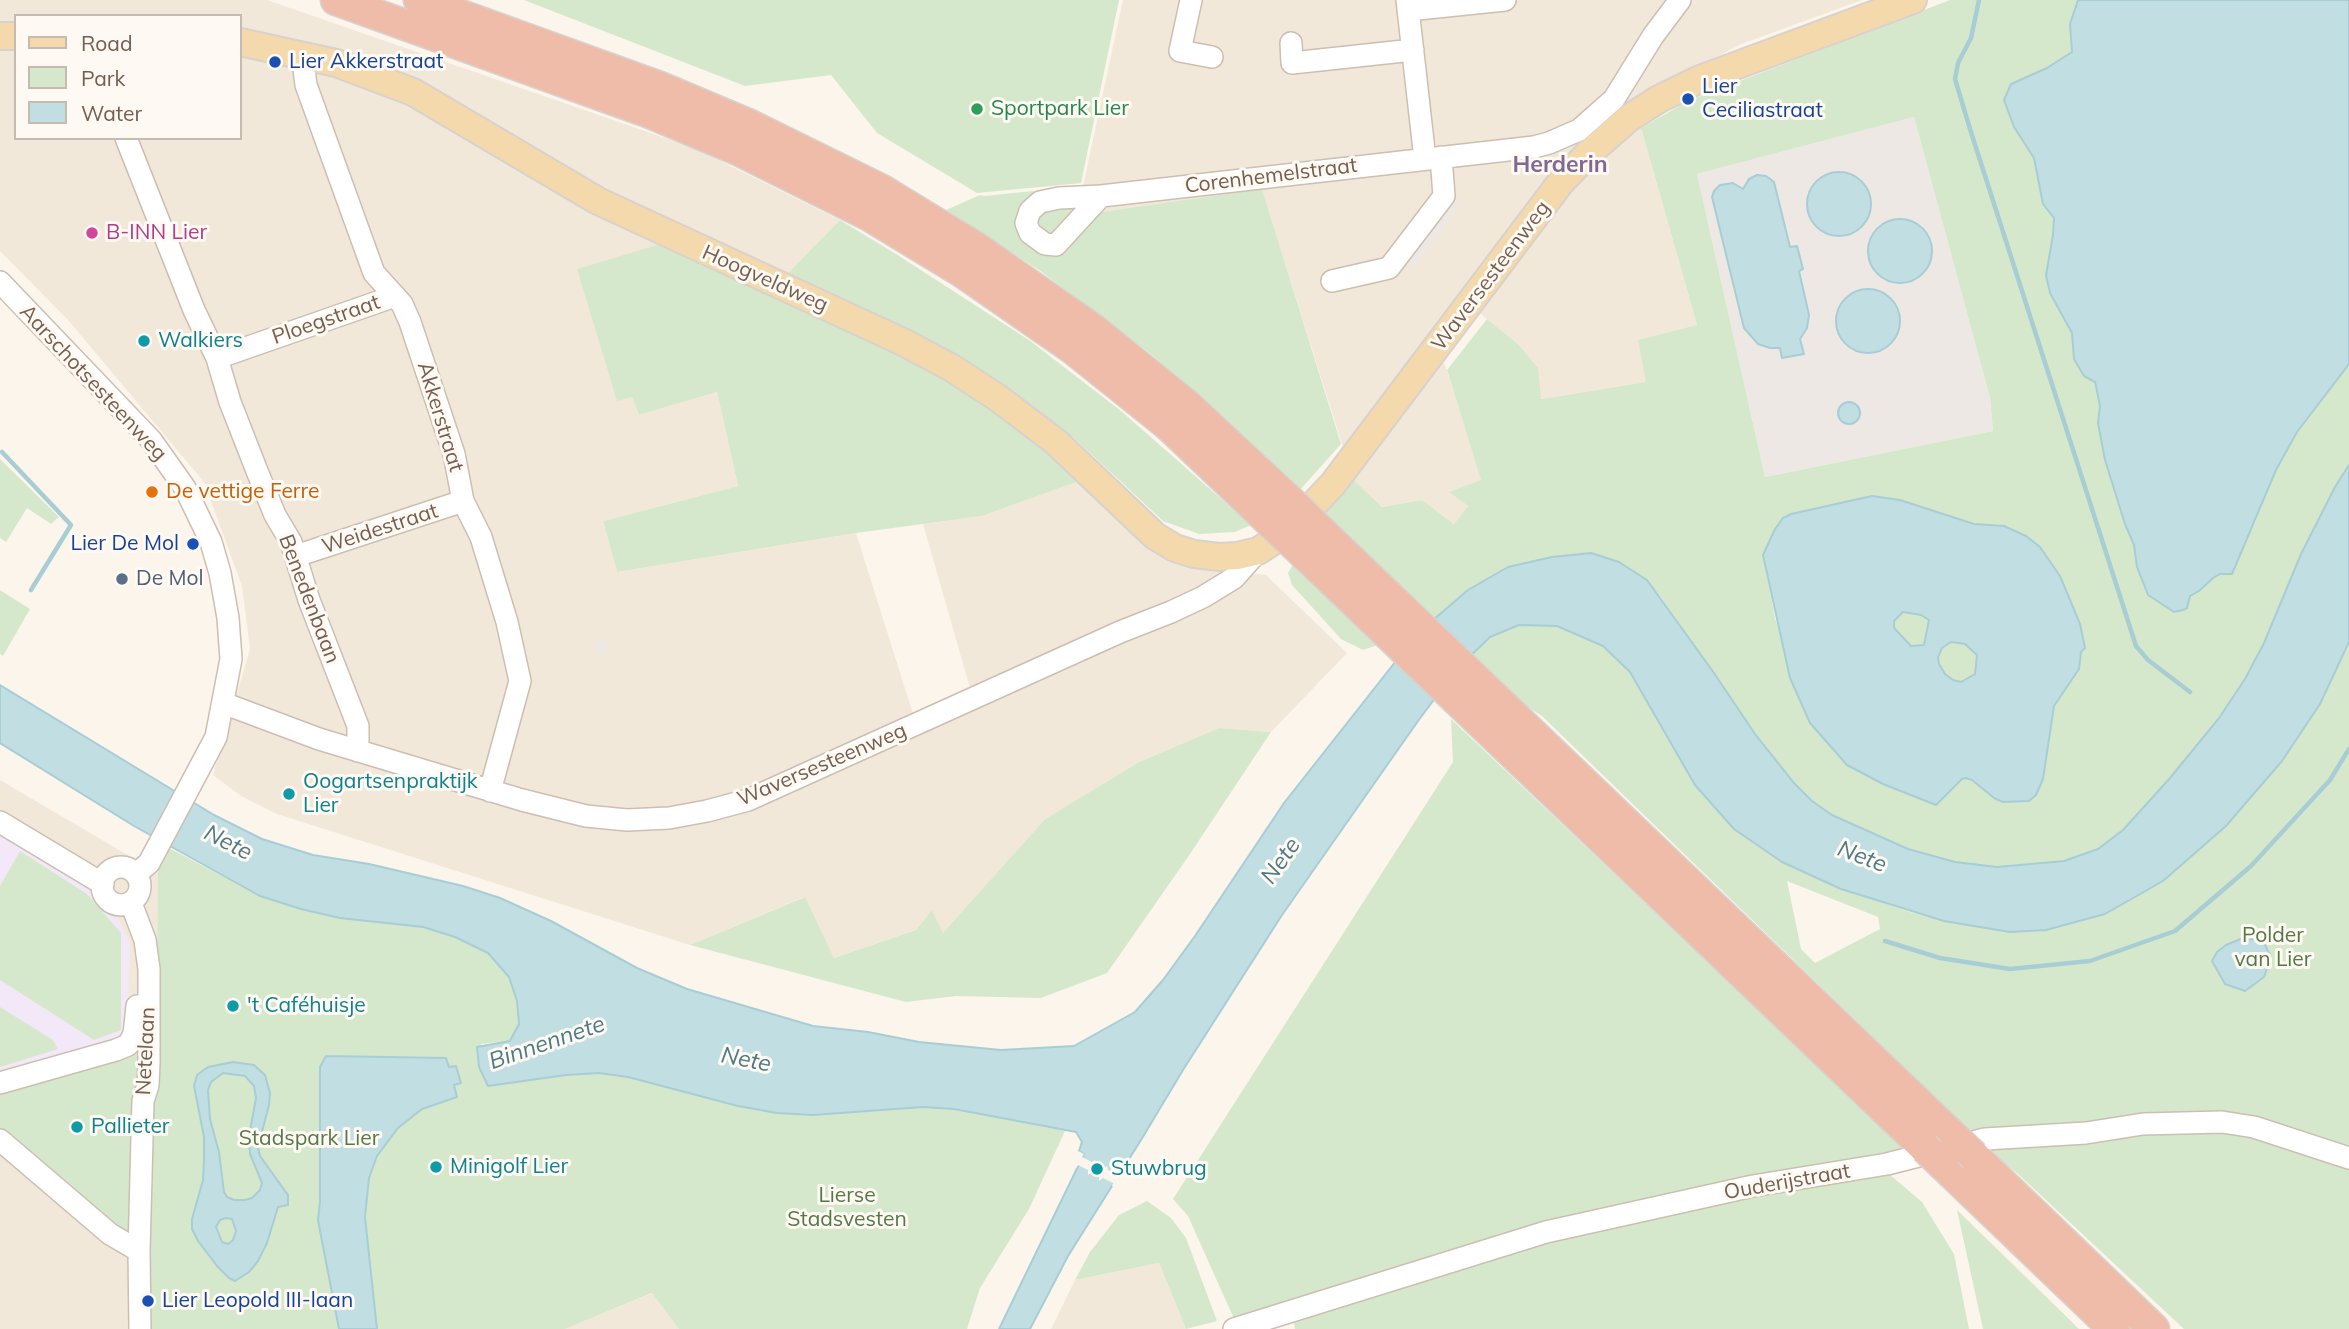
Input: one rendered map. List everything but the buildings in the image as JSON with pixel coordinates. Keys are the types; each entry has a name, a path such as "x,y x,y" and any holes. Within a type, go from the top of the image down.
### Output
{"highway":[{"path":"336,0 650,113 738,150 868,215 994,293 1083,356 1168,426 1280,512 1313,543 1400,626 1459,702 2114,1329"},
{"path":"419,0 686,98 750,125 882,190 977,248 1093,328 1187,405 1280,512"},
{"path":"1400,626 1479,681 2154,1329"}],"main road":[{"name":"Waversesteenweg","path":"1258,551 1294,525 1338,478 1574,167 1629,118 1659,99 1700,79 1913,0"},
{"name":"Hoogveldweg","path":"242,43 302,54 360,71 413,92 598,201 853,318 952,368 999,398 1056,442 1154,536 1175,548 1208,556 1237,556 1258,551"}],"street":[{"path":"1191,0 1178,61 1212,57"},
{"path":"1332,281 1389,268 1444,196 1433,158 1413,50 1408,5 1505,0"},
{"name":"Corenhemelstraat","path":"1101,197 1534,147 1549,143 1579,130 1614,99 1668,9 1680,0"},
{"path":"1291,43 1292,63 1413,50"},
{"name":"Akkerstraat","path":"302,54 306,85 374,273 402,304 410,322 454,454 463,501 491,564 507,622 520,681 490,791"},
{"name":"Benedenbaan","path":"128,140 194,310 217,358 257,471 275,515 291,542 309,600 358,726 358,751"},
{"path":"1549,143 1574,167"},
{"name":"Aarschotsesteenweg","path":"0,282 151,440 185,488 211,542 228,618 230,659 216,737 149,863 136,874"},
{"name":"Ploegstraat","path":"217,358 395,296"},
{"name":"Weidestraat","path":"296,556 463,501"},
{"name":"Waversesteenweg","path":"223,703 319,739 490,791 586,816 627,820 669,818 715,809 770,790 1119,632 1171,612 1234,578 1258,551"},
{"path":"1203,597 1209,575 1208,556"},
{"path":"0,822 103,884 105,876 117,868 123,867 136,874 140,892 127,904"},
{"name":"Netelaan","path":"103,884 107,899 115,904 127,904"},
{"name":"Netelaan","path":"0,1083 128,1045 134,1034 139,964 127,904"},
{"name":"Netelaan","path":"127,904 145,940 149,970 149,1063 148,1085 143,1101 139,1251 140,1329"},
{"name":"Ouderijstraat","path":"1234,1329 1546,1232 1753,1186 1887,1164 1985,1139 2086,1133 2143,1124 2222,1122 2254,1127 2349,1158"},
{"path":"0,1140 110,1234 139,1251"}],"shaded area":[{"path":"0,0 267,0 694,148 840,220 788,273 677,222 664,243 632,397 639,415 717,392 738,486 603,521 617,572 856,533 913,714 970,688 923,524 982,516 1082,480 1183,565 1266,575 1347,653 1271,732 1219,728 1139,762 1045,819 943,934 932,911 916,930 834,958 804,897 690,945 277,814 241,796 213,775 250,649 242,586 204,482 68,320 0,251"},
{"path":"1123,0 1862,0 1739,45 1621,109 1434,343 1445,365 1482,481 1450,492 1468,506 1454,524 1422,500 1382,507 1353,479 1262,190 1101,212 1083,186"},
{"path":"1914,117 1990,398 1993,431 1765,477 1697,174"},
{"path":"1641,128 1697,325 1646,382 1540,399 1518,344 1478,312 1577,181"},
{"path":"1449,198 1460,206 1414,267 1403,259"},
{"path":"607,639 610,652 597,656 594,642"},
{"path":"0,780 165,877 134,1329 0,1329"},
{"path":"0,832 84,885 117,916 130,943 127,1036 0,1079"},
{"path":"1159,1263 1186,1329 1051,1329 1075,1280"},
{"path":"653,1293 679,1329 565,1329"}],"green space":[{"name":"Sportpark Lier","path":"524,0 1119,0 1081,183 977,193 877,133 831,75 745,86"},
{"path":"1950,0 2078,0 2070,24 2072,52 2047,68 2014,127 2034,158 2043,204 2054,218 2046,275 2050,293 2072,333 2074,359 2084,376 2094,382 2100,406 2098,423 2105,460 2148,595 2187,608 2190,596 2220,573 2226,575 2255,523 2276,470 2297,432 2349,364 2349,465 2335,487 2264,643 2245,679 2223,711 2170,778 2123,830 2098,849 2064,861 1997,867 1955,862 1908,849 1832,815 1812,801 1794,783 1755,734 1662,599 1647,581 1631,569 1468,590 1433,620 1323,516 1353,479 1382,507 1422,500 1454,524 1468,506 1449,492 1481,480 1447,370 1487,319 1518,344 1538,368 1541,399 1646,382 1638,340 1697,325 1641,128 1688,101","holes":["1914,117 1990,398 1993,431 1765,477 1697,174","1872,496 1974,524 2004,526 2026,536 2040,547 2060,576 2080,624 2085,648 2081,652 2079,669 2054,706 2043,779 2036,794 2014,801 1994,798 1966,778 1955,788 1883,784 1847,765 1810,723 1775,618 1763,555 1856,500"]},
{"path":"1083,186 1101,212 1262,189 1341,444 1299,491 1230,424 1152,355 1039,270 946,210 980,195"},
{"path":"840,220 1029,340 1121,411 1251,525 1235,532 1199,534 1163,521 1074,438 971,363 788,273"},
{"path":"664,243 922,363 987,405 1082,480 982,516 856,533 617,572 603,521 738,486 717,392 639,415 632,397 617,401 577,269"},
{"path":"0,459 59,517 51,524 27,508 6,542 0,538"},
{"path":"1295,561 1381,644 1363,650 1341,639 1292,585 1288,573"},
{"path":"0,590 30,609 3,656 0,654"},
{"path":"1903,612 1921,615 1930,620 1924,645 1911,646 1894,628 1894,621"},
{"name":"Polder van Lier","path":"1519,625 1557,626 1603,646 1630,672 1663,730 1782,862 1841,889 1910,912 1944,921 2010,932 2046,930 2105,914 2163,881 2226,826 2282,761 2320,704 2349,642 2349,1329 2184,1329 2017,1173 1972,1137 1910,1073 1542,716 1510,696 1471,656 1490,637","holes":["1787,881 1878,917 1880,929 1815,963 1801,949"]},
{"path":"1951,642 1965,644 1977,655 1975,674 1961,682 1945,674 1939,664 1938,657 1942,648"},
{"path":"1451,719 1909,1153 1679,1194 1235,1321 1188,1216 1173,1199 1453,762"},
{"path":"1219,728 1271,732 1107,973 1041,998 956,996 906,1002 690,945 805,897 834,958 916,930 932,910 943,933 1045,819 1139,762"},
{"name":"Stadspark Lier","path":"169,848 260,896 340,918 423,927 455,937 488,953 509,977 517,1001 519,1024 510,1041 481,1044 491,1086 599,1073 628,1077 738,1106 813,1115 923,1107 954,1109 1065,1131 1029,1209 980,1288 967,1329 679,1329 652,1293 565,1329 152,1329 150,1262 0,1138 0,1079 157,1026 158,868"},
{"path":"20,851 87,894 121,933 121,1030 94,1040 0,980 0,886"},
{"path":"0,1007 53,1040 58,1049 0,1067"},
{"path":"1889,1174 1922,1202 1954,1254 1969,1329 1295,1329 1293,1315 1654,1213"},
{"path":"1147,1201 1171,1218 1186,1238 1217,1321 1186,1329 1159,1263 1075,1280 1090,1252 1119,1215"},
{"path":"1957,1210 2072,1322 2079,1329 1983,1329"}],"water":[{"path":"2078,0 2349,0 2349,364 2297,432 2276,470 2232,574 2220,574 2213,578 2190,596 2187,608 2174,612 2148,595 2137,567 2134,545 2105,460 2098,423 2100,406 2095,382 2084,376 2074,359 2072,333 2050,293 2046,275 2054,218 2043,204 2034,158 2014,127 2004,100 2011,84 2047,68 2072,52 2070,24"},
{"path":"1833,172 1845,172 1862,181 1869,192 1869,216 1862,227 1845,236 1833,236 1821,231 1812,222 1807,210 1807,198 1812,186 1821,177"},
{"path":"1757,175 1766,176 1774,182 1790,247 1797,246 1803,269 1799,271 1809,315 1807,328 1800,339 1804,354 1782,358 1780,348 1758,344 1744,328 1712,197 1720,185 1733,183 1743,189 1749,179"},
{"path":"1894,219 1906,219 1923,228 1930,239 1930,263 1923,274 1906,283 1894,283 1882,278 1873,269 1868,257 1868,245 1873,233 1882,224"},
{"path":"1862,289 1874,289 1891,298 1898,309 1898,333 1891,344 1874,353 1862,353 1850,348 1841,339 1836,327 1836,315 1841,303 1850,294"},
{"path":"1849,402 1857,405 1860,413 1857,421 1849,424 1841,421 1838,413 1841,405"},
{"path":"2349,465 2349,642 2320,704 2282,761 2226,826 2163,881 2105,914 2046,930 2010,932 1944,921 1841,889 1782,862 1734,829 1695,785 1630,672 1603,646 1557,626 1519,625 1490,637 1457,669 1418,721 1282,915 1068,1256 1030,1329 999,1329 1084,1154 1079,1151 1082,1142 1076,1132 954,1109 923,1107 813,1115 777,1113 738,1106 628,1077 599,1073 488,1086 479,1067 477,1047 510,1041 519,1024 517,1001 509,977 488,953 455,937 423,927 340,918 260,896 134,826 0,743 0,685 214,815 262,839 313,855 369,864 463,886 500,898 551,921 637,968 687,989 813,1026 868,1032 919,1042 1001,1050 1074,1046 1135,1012 1163,980 1284,803 1418,633 1468,590 1508,567 1552,557 1591,553 1619,562 1647,580 1755,734 1794,783 1812,801 1832,815 1908,849 1955,862 1997,867 2064,861 2098,849 2123,830 2219,718 2245,679 2264,643 2301,554"},
{"path":"1872,496 1900,500 1974,524 2004,526 2026,536 2040,547 2060,576 2080,624 2085,648 2081,652 2079,669 2054,706 2043,779 2036,795 2029,801 2003,802 1966,778 1936,805 1883,784 1847,765 1810,723 1790,678 1763,555 1775,529 1783,518","holes":["1903,612 1921,615 1929,620 1924,645 1911,646 1894,628 1894,621","1951,642 1965,644 1977,655 1975,674 1961,682 1945,674 1939,664 1938,657 1942,648"]},
{"path":"2243,938 2263,941 2271,957 2264,977 2245,991 2225,984 2212,961 2217,952 2226,945"},
{"path":"326,1056 446,1058 449,1067 456,1066 461,1083 454,1085 457,1097 422,1109 398,1128 377,1156 369,1178 365,1217 377,1329 339,1329 318,1220 320,1067"},
{"path":"233,1062 254,1065 265,1075 270,1093 269,1105 258,1147 260,1156 288,1195 288,1205 278,1207 267,1243 258,1261 249,1272 235,1281 217,1266 192,1229 192,1219 203,1180 204,1159 204,1137 194,1086 197,1075 208,1067","holes":["223,1073 245,1076 254,1086 256,1098 249,1136 250,1154 262,1183 260,1190 252,1198 245,1200 234,1200 224,1192 219,1152 210,1119 208,1090 211,1082","232,1219 236,1231 233,1240 228,1244 222,1242 216,1227 220,1220"]}],"pier":[{"name":"Stuwbrug","path":"1076,1150 1084,1154 1082,1157 1092,1162 1095,1160 1103,1169 1107,1166 1108,1170 1123,1175 1115,1188 1113,1183 1103,1178 1099,1181 1099,1176 1092,1172 1088,1175 1088,1170 1078,1165 1076,1168 1073,1166 1080,1155"}],"waterway":[{"path":"1979,0 1971,38 1958,63 1955,79 1970,129 2136,646 2148,660 2190,692"},
{"path":"2,452 71,525 31,590"},
{"path":"1885,941 1940,958 2010,969 2090,961 2175,931 2251,866 2330,780 2349,749"}],"place":[{"name":"Lier Akkerstraat","path":"275,62"},
{"name":"Lier Ceciliastraat","path":"1688,99"},
{"name":"Sportpark Lier","path":"977,109"},
{"name":"B-INN Lier","path":"92,233"},
{"name":"Walkiers","path":"144,341"},
{"name":"De vettige Ferre","path":"152,492"},
{"name":"Lier De Mol","path":"193,544"},
{"name":"De Mol","path":"122,579"},
{"name":"Oogartsenpraktijk Lier","path":"289,794"},
{"name":"'t Caféhuisje","path":"233,1006"},
{"name":"Pallieter","path":"77,1127"},
{"name":"Minigolf Lier","path":"436,1167"},
{"name":"Stuwbrug","path":"1097,1169"},
{"name":"Lier Leopold III-laan","path":"148,1301"}],"district":[{"name":"Herderin","path":"1560,165"}],"water label":[{"name":"Nete","path":"228,843"},
{"name":"Nete","path":"1862,857"},
{"name":"Nete","path":"1281,861"},
{"name":"Binnennete","path":"547,1043"},
{"name":"Nete","path":"746,1060"}],"park label":[{"name":"Lierse Stadsvesten","path":"847,1208"}]}
